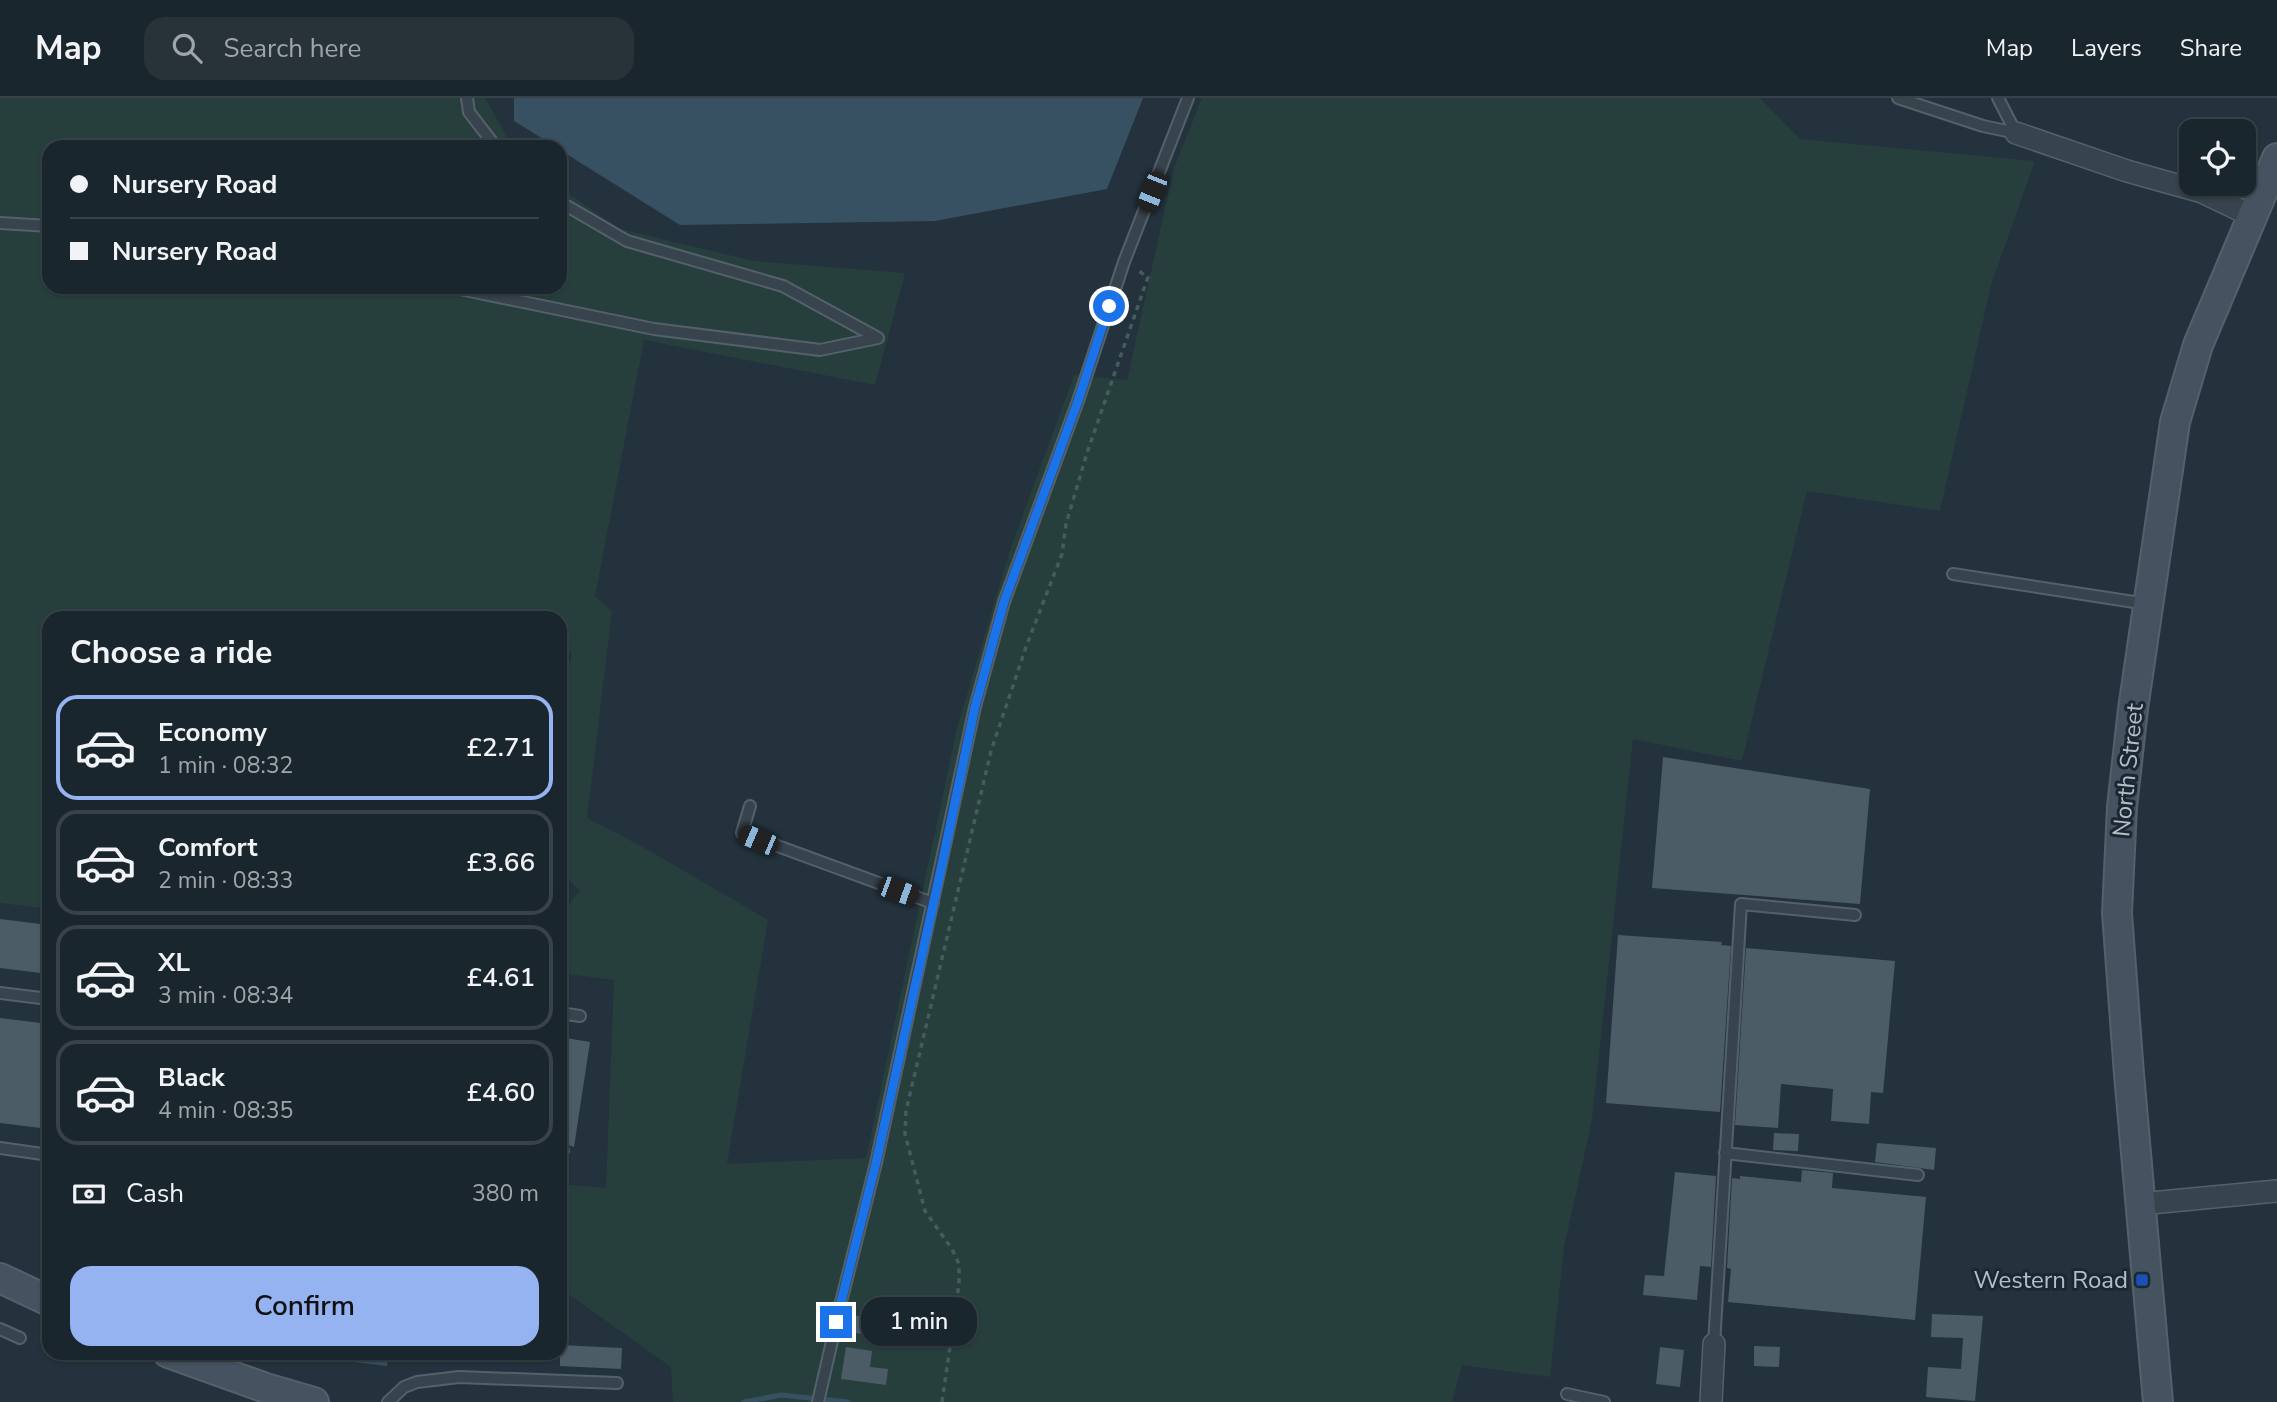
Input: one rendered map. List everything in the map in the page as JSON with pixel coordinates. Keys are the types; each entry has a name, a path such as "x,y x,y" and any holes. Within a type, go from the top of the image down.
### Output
{"street":[{"path":"2016,133 2127,171 2202,192 2252,216"},
{"name":"North Street","path":"2158,1402 2117,913 2124,795 2133,709 2175,422 2198,345 2277,158"},
{"path":"2140,1204 2277,1191"},
{"path":"0,1280 42,1298"},
{"path":"1711,1402 1714,1344"},
{"path":"188,1360 314,1402"}],"lane":[{"path":"467,98 469,112 491,140"},
{"path":"818,1402 876,1163 975,707 1004,602 1078,401 1124,262 1188,98"},
{"path":"1898,98 1971,122 2016,133"},
{"path":"1998,98 2016,133"},
{"path":"484,294 654,329 820,350 878,338 783,286 627,241 567,206"},
{"path":"0,223 42,226"},
{"path":"1953,573 2148,604"},
{"path":"750,806 742,833 933,903"},
{"path":"1714,1344 1741,904 1855,915"},
{"path":"0,993 42,998"},
{"path":"567,1014 580,1016"},
{"path":"0,1148 42,1154"},
{"path":"1726,1153 1918,1175"},
{"path":"0,1329 20,1338"},
{"path":"388,1402 404,1387 417,1382 458,1377 617,1383"},
{"path":"1567,1394 1604,1402"}],"path":[{"path":"942,1402 959,1284 959,1264 952,1249 925,1211 905,1134 906,1111 991,751 1026,647 1062,554 1066,524 1087,453 1148,277 1124,262"}],"green space":[{"path":"0,98 485,98 509,140 42,140 42,294 567,294 567,193 620,229 754,261 905,273 875,385 644,340 595,596 612,611 587,818 643,847 768,920 727,1164 866,1158 957,728 1010,550 1074,375 1127,380 1174,168 1202,98 1760,98 1800,139 2035,161 1991,285 1940,511 1807,491 1742,761 1633,739 1592,1120 1564,1248 1550,1377 1462,1365 1452,1402 673,1402 671,1367 567,1293 567,1185 606,1188 614,980 567,974 567,907 580,890 567,878 567,674 572,653 567,651 567,611 42,611 42,908 0,903"}],"water":[{"path":"514,98 1143,98 1107,189 935,221 680,225 567,154 567,140 545,140 514,121"},
{"path":"336,1360 388,1360 387,1366"}],"building":[{"path":"1663,757 1870,789 1860,904 1652,888"},
{"path":"0,919 42,924 42,973 0,968"},
{"path":"1618,935 1722,942 1721,945 1731,946 1720,1112 1606,1103"},
{"path":"1746,948 1895,961 1883,1093 1871,1092 1869,1124 1831,1121 1833,1089 1781,1084 1778,1128 1735,1125"},
{"path":"0,1018 42,1023 42,1128 0,1123"},
{"path":"567,1038 590,1042 574,1147 567,1144"},
{"path":"1774,1133 1799,1134 1798,1151 1773,1150"},
{"path":"1877,1143 1936,1148 1934,1170 1875,1162"},
{"path":"1802,1170 1833,1173 1832,1188 1926,1197 1915,1320 1728,1302 1732,1178 1740,1179 1740,1176 1801,1182"},
{"path":"1675,1172 1716,1176 1711,1267 1700,1266 1697,1300 1643,1295 1645,1275 1664,1276"},
{"path":"847,1314 864,1317 861,1334 844,1331"},
{"path":"1932,1314 1983,1316 1975,1401 1926,1397 1928,1367 1961,1369 1963,1338 1931,1337"},
{"path":"567,1345 622,1348 621,1369 560,1366 560,1360 567,1360"},
{"path":"1754,1346 1780,1347 1779,1367 1754,1366"},
{"path":"846,1347 872,1351 870,1367 888,1369 886,1385 841,1379"},
{"path":"1660,1347 1684,1350 1680,1387 1656,1384"}],"waterway":[{"path":"744,1402 781,1395 848,1402"}],"place":[{"name":"Western Road","path":"2142,1280"}],"route":[{"path":"836,1322 876,1163 975,707 1004,602 1078,401 1109,306"}]}
